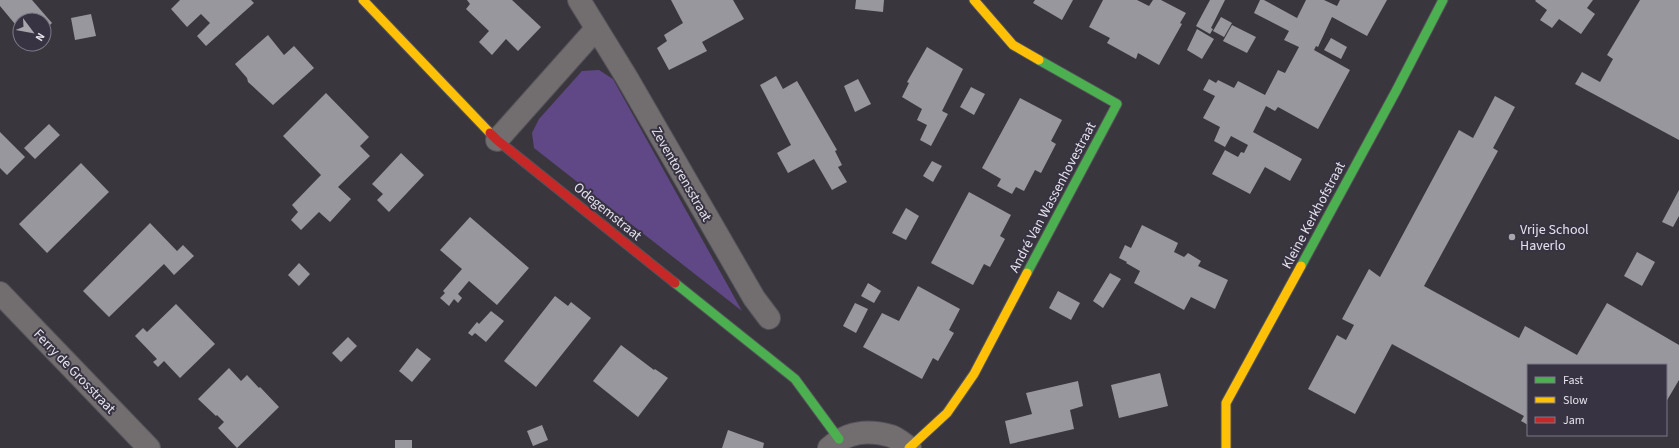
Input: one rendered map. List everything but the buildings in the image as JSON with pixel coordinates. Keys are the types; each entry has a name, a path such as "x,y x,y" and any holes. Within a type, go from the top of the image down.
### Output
{"street":[{"name":"Odegemstraat","path":"363,0 497,140 795,379 834,443"},
{"name":"Zeventorensstraat","path":"578,0 627,78 754,298 769,318"},
{"name":"André Van Wassenhovestraat","path":"910,448 946,413 974,374 1117,104 1013,44 974,0"},
{"name":"Kleine Kerkhofstraat","path":"1226,448 1226,403 1396,91 1443,0"},
{"path":"497,140 596,30"},
{"name":"Ferry de Grosstraat","path":"0,294 150,448"},
{"path":"834,443 863,432 892,436 910,448"}],"shaded area":[{"path":"599,70 613,79 742,311 534,148 532,133 539,119 582,71"}],"traffic: fast":[{"path":"1301,266 1396,91 1443,0"},
{"path":"1027,273 1117,104 1039,60"},
{"path":"675,283 795,379 839,439"}],"traffic: slow":[{"path":"363,0 490,133"},
{"path":"974,0 1013,45 1039,60"},
{"path":"1226,448 1226,403 1301,266"},
{"path":"909,448 947,413 974,374 1027,273"}],"traffic: jam":[{"path":"490,133 675,283"}],"place":[{"name":"Vrije School Haverlo","path":"1512,237"}]}
